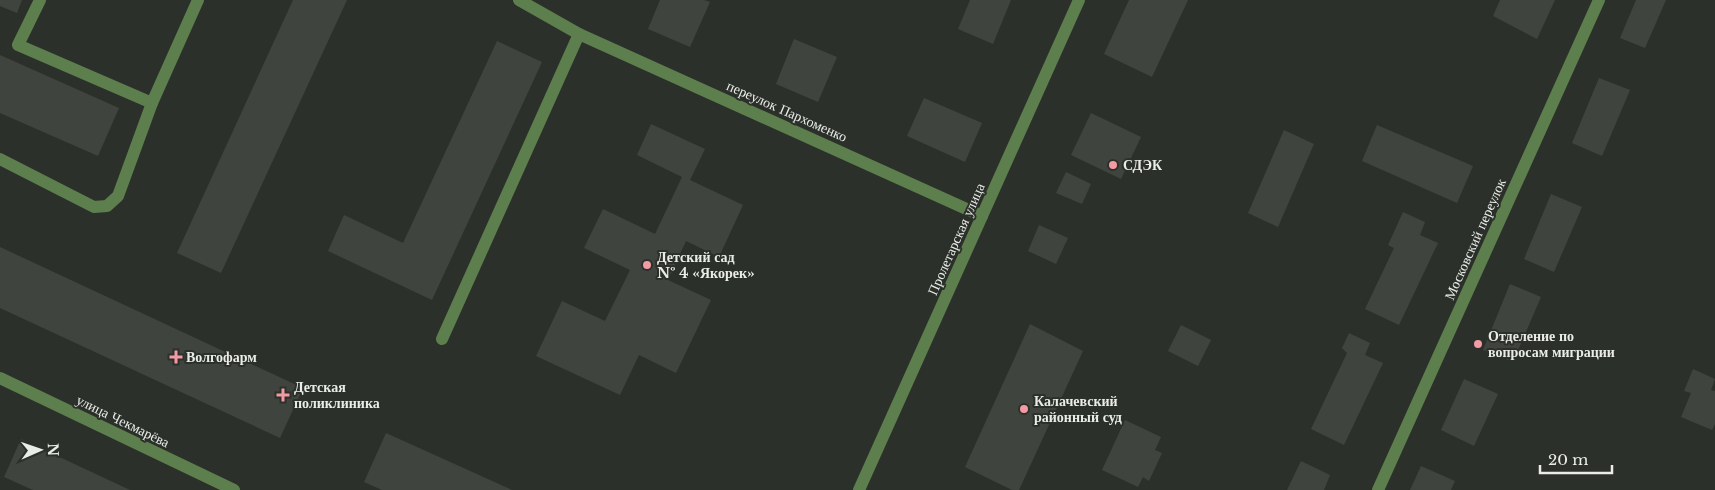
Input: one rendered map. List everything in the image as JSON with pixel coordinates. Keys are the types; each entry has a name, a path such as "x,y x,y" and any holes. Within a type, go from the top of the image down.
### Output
{"street":[{"path":"40,0 18,45 152,103"},
{"path":"0,159 94,207 107,206 118,196 152,103 198,0"},
{"name":"переулок Пархоменко","path":"518,0 579,34 982,216"},
{"name":"Пролетарская улица","path":"859,490 1079,0"},
{"name":"Московский переулок","path":"1378,490 1599,0"},
{"path":"442,339 579,34"},
{"name":"улица Чекмарёва","path":"0,378 234,490"}],"building":[{"path":"0,0 22,0 17,13 0,6"},
{"path":"293,0 347,0 221,273 177,253"},
{"path":"660,0 704,0 710,2 690,47 648,29"},
{"path":"970,0 1011,0 993,44 958,29"},
{"path":"1129,0 1188,0 1152,77 1104,54"},
{"path":"1500,0 1555,0 1537,39 1493,16"},
{"path":"1636,0 1666,0 1645,48 1620,38"},
{"path":"794,39 837,57 818,102 776,84"},
{"path":"497,41 542,62 432,300 328,251 344,215 403,243"},
{"path":"0,55 119,108 98,156 0,113"},
{"path":"1599,78 1630,90 1602,156 1572,143"},
{"path":"924,98 982,123 965,162 907,136"},
{"path":"1091,113 1141,137 1121,179 1071,155"},
{"name":"Детский сад № 4 «Якорек»","path":"651,124 705,149 690,180 743,205 719,257 686,241 668,280 711,300 676,373 639,355 620,395 536,356 562,301 605,321 630,270 584,248 603,209 655,234 682,177 637,155"},
{"path":"1377,125 1473,166 1457,203 1362,161"},
{"path":"1284,130 1314,144 1278,227 1248,213"},
{"path":"1066,172 1091,184 1082,204 1056,193"},
{"path":"1551,194 1582,207 1554,272 1524,259"},
{"path":"1403,212 1425,222 1420,235 1438,243 1399,325 1365,309 1394,248 1388,245"},
{"path":"1039,225 1068,238 1056,264 1028,251"},
{"path":"0,247 303,388 280,438 0,308"},
{"path":"1510,284 1541,297 1513,362 1483,350"},
{"name":"Калачевский районный суд","path":"1030,324 1083,351 1019,490 1012,490 965,467"},
{"path":"1181,325 1211,340 1198,366 1168,351"},
{"path":"1349,333 1370,343 1365,355 1383,363 1344,445 1311,429 1347,353 1342,348"},
{"path":"1693,369 1715,379 1711,390 1715,391 1715,424 1712,430 1681,417 1691,393 1684,391"},
{"path":"1464,379 1498,394 1474,446 1441,430"},
{"path":"1125,420 1161,437 1155,450 1162,453 1149,481 1143,477 1138,487 1102,470"},
{"path":"386,433 512,490 382,490 364,482"},
{"path":"21,439 130,490 33,490 4,477"},
{"path":"1301,461 1330,475 1324,490 1287,490"},
{"path":"1421,466 1455,481 1451,490 1410,490"}],"place":[{"name":"СДЭК","path":"1113,165"},
{"name":"Детский сад № 4 «Якорек»","path":"647,265"},
{"name":"Отделение по вопросам миграции","path":"1478,344"},
{"name":"Волгофарм","path":"176,357"},
{"name":"Детская поликлиника","path":"283,395"},
{"name":"Калачевский районный суд","path":"1024,409"}]}
